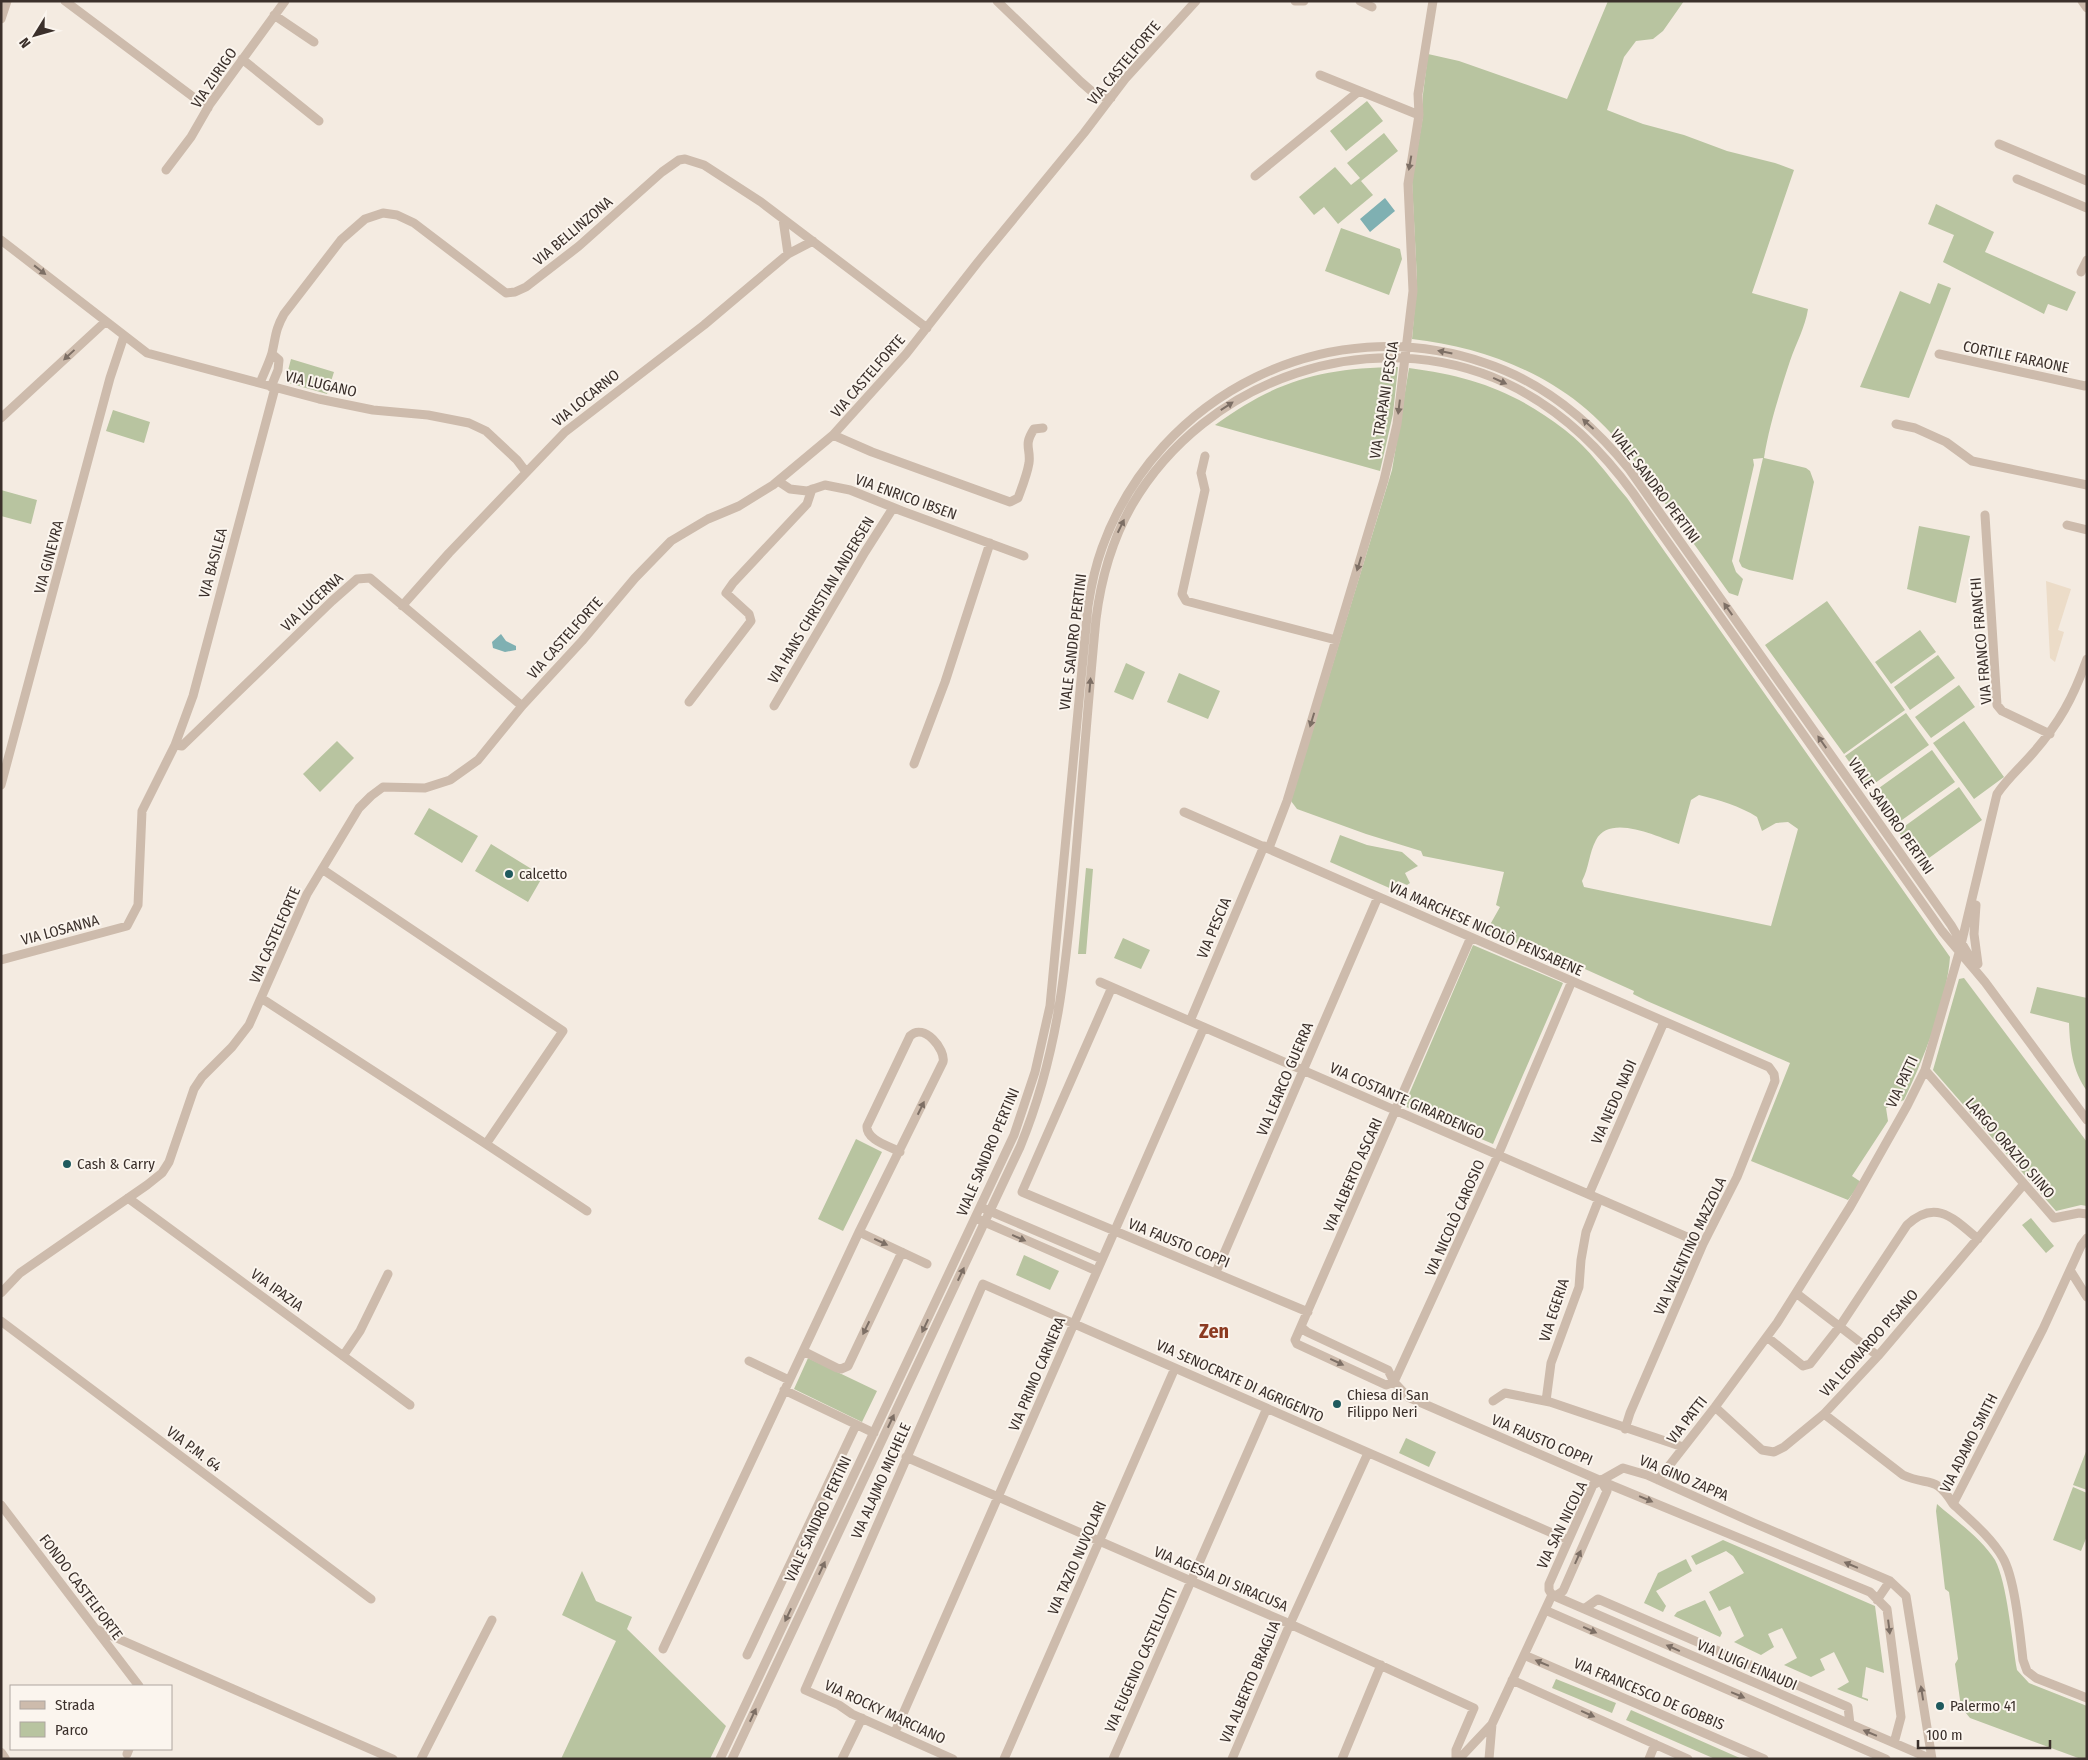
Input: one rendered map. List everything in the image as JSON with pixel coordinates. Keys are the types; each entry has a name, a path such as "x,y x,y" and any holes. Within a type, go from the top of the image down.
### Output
{"street":[{"path":"1,19 7,1"},
{"path":"65,1 208,108"},
{"name":"VIA ZURIGO","path":"166,170 191,137 208,108 242,59 285,1"},
{"path":"997,1 1096,95 1111,98"},
{"name":"VIA CASTELFORTE","path":"1,1293 20,1272 128,1198 154,1179 166,1167 194,1089 202,1077 232,1047 248,1025 307,894 359,808 383,787 425,788 450,780 478,760 522,706 582,641 635,578 671,541 708,519 739,506 778,481 833,435 876,389 1125,79 1196,1"},
{"path":"1295,1 1304,1"},
{"path":"1360,1 1372,7"},
{"name":"VIA TRAPANI PESCIA","path":"1266,847 1286,800 1336,640 1384,480 1397,424 1413,291 1408,184 1419,115 1418,94 1432,1"},
{"path":"2082,1 2087,8"},
{"path":"274,15 314,42"},
{"path":"242,59 319,121"},
{"path":"1320,75 1358,92 1419,115"},
{"path":"1255,176 1358,92"},
{"path":"1999,144 2087,181"},
{"name":"VIA BELLINZONA","path":"260,383 272,354 275,333 284,314 322,262 341,240 365,219 383,213 397,215 414,222 506,293 514,292 526,287 549,270 662,172 679,160 685,159 704,165 784,219 926,328"},
{"path":"2017,179 2087,208"},
{"path":"784,219 788,254"},
{"name":"VIA LUGANO","path":"1,240 147,353 273,387 373,410 428,415 469,423 486,432 517,460 526,472"},
{"name":"VIA LOCARNO","path":"402,606 449,553 565,432 704,326 788,254 814,241"},
{"path":"2081,272 2087,260"},
{"path":"1,418 105,322"},
{"name":"VIA GINEVRA","path":"1,785 110,378 124,336"},
{"name":"VIALE SANDRO PERTINI","path":"720,1759 1014,1135 1036,1072 1044,1039 1055,968 1088,606 1096,566 1114,517 1135,481 1160,448 1200,410 1222,394 1247,380 1301,359 1367,348 1406,347 1464,356 1486,363 1518,377 1567,408 1609,446 1642,487 1951,924 1985,981"},
{"name":"VIA BELLINZONA","path":"272,354 279,360 273,387"},
{"name":"CORTILE FARAONE","path":"1939,354 2087,385"},
{"name":"VIALE SANDRO PERTINI","path":"732,1759 985,1223 1031,1121 1050,1059 1057,1027 1067,951 1096,619 1103,577 1118,532 1141,491 1166,458 1207,419 1237,399 1278,379 1321,365 1368,359 1405,358 1456,366 1506,383 1534,398 1556,413 1599,450 1633,493 1942,931 1985,981"},
{"name":"VIA BASILEA","path":"127,926 138,905 142,811 175,745 193,696 273,387"},
{"path":"1896,424 1916,428 1946,442 1972,461 2087,485"},
{"path":"833,435 872,452 1010,502 1018,498 1029,464 1027,447 1029,436 1034,429 1043,428"},
{"path":"1206,456 1201,473 1205,490 1182,594 1183,599 1336,640"},
{"name":"VIA ENRICO IBSEN","path":"778,481 790,489 807,491 825,485 850,490 893,508 1024,556"},
{"path":"689,702 751,620 749,614 726,593 733,583 807,504 812,489"},
{"name":"VIA HANS CHRISTIAN ANDERSEN","path":"774,706 864,552 893,508"},
{"name":"VIA FRANCO FRANCHI","path":"1985,515 1997,705 2002,712 2050,734"},
{"path":"2067,525 2087,530"},
{"path":"914,764 945,682 990,543"},
{"name":"VIA LUCERNA","path":"175,745 182,746 357,579 370,578 522,706"},
{"name":"VIA PATTI","path":"1658,1480 1716,1407 1767,1338 1850,1207 1907,1106 1924,1070 1959,953 1997,794 2050,734 2067,708 2087,659"},
{"name":"VIA MARCHESE NICOLÒ PENSABENE","path":"1184,812 1768,1067 1774,1074"},
{"path":"1985,845 1974,934 1976,958 1985,981 2087,1120"},
{"name":"VIA PESCIA","path":"1190,1021 1266,847"},
{"path":"322,870 563,1032 486,1144"},
{"name":"VIA LEARCO GUERRA","path":"1216,1272 1378,897"},
{"name":"VIA LOSANNA","path":"1,960 127,926"},
{"name":"VIA ALBERTO ASCARI","path":"1394,1382 1386,1385 1297,1344 1295,1340 1470,937"},
{"name":"VIA NICOLÒ CAROSIO","path":"1394,1382 1498,1155 1572,981"},
{"name":"VIA COSTANTE GIRARDENGO","path":"1100,982 1703,1244"},
{"name":"VIA FAUSTO COPPI","path":"1112,987 1022,1192 1308,1312"},
{"path":"261,998 586,1211"},
{"name":"VIA NEDO NADI","path":"1589,1194 1664,1022"},
{"name":"VIA PRIMO CARNERA","path":"895,1732 1204,1027"},
{"path":"663,1649 859,1232 900,1152 944,1059 942,1052 928,1035 922,1031 914,1032 910,1036 866,1130 872,1138 900,1152"},
{"name":"LARGO ORAZIO SIINO","path":"1924,1070 2054,1218 2087,1214"},
{"name":"VIA VALENTINO MAZZOLA","path":"1626,1429 1630,1413 1703,1244 1737,1177 1775,1082 1774,1074"},
{"name":"VIA LEONARDO PISANO","path":"1716,1407 1762,1450 1768,1452 1779,1450 1824,1414 1878,1356 2024,1184"},
{"name":"VIA IPAZIA","path":"128,1198 410,1405"},
{"name":"VIA EGERIA","path":"1546,1401 1551,1363 1579,1287 1586,1232 1599,1198"},
{"path":"980,1207 1102,1259"},
{"path":"1767,1338 1803,1366 1807,1366 1840,1326 1907,1225 1915,1217 1926,1212 1948,1214 1978,1239"},
{"path":"975,1218 1097,1271"},
{"path":"859,1232 927,1264"},
{"name":"VIA ADAMO SMITH","path":"2084,1242 2043,1329 1953,1504 1993,1543 2004,1559 2010,1576 2023,1660 2027,1670 2036,1678 2087,1698"},
{"path":"803,1351 838,1368 842,1369 848,1366 902,1252"},
{"path":"2070,1270 2087,1297"},
{"path":"343,1356 360,1331 388,1274"},
{"name":"VIA SENOCRATE DI AGRIGENTO","path":"982,1284 1568,1540"},
{"name":"VIA ALAJMO MICHELE","path":"805,1690 982,1284"},
{"path":"1796,1293 1878,1356"},
{"name":"VIA P.M. 64","path":"1,1321 371,1599"},
{"name":"VIA FAUSTO COPPI","path":"1301,1327 1307,1332 1388,1370 1394,1382 1408,1397 1601,1480"},
{"path":"749,1361 789,1380"},
{"name":"VIA TAZIO NUVOLARI","path":"1004,1759 1176,1368"},
{"path":"784,1390 874,1433"},
{"path":"1493,1401 1504,1393 1546,1401 1683,1447"},
{"name":"VIA EUGENIO CASTELLOTTI","path":"1113,1759 1267,1408"},
{"path":"1824,1414 1903,1475 1911,1479 1937,1484 1945,1491 1953,1504"},
{"path":"747,1655 856,1424"},
{"name":"VIA ALBERTO BRAGLIA","path":"1232,1759 1290,1624 1368,1453"},
{"name":"VIA AGESIA DI SIRACUSA","path":"906,1457 1290,1624 1474,1708 1456,1750 1458,1759"},
{"name":"VIA GINO ZAPPA","path":"1601,1480 1623,1468 1658,1480 1754,1524 1890,1581 1906,1596 1932,1759"},
{"path":"1601,1480 1870,1592 1887,1610 1900,1717 1894,1743"},
{"name":"VIA SAN NICOLA","path":"1601,1480 1606,1490 1603,1500 1563,1591 1557,1595 1552,1595 1549,1590 1549,1584 1593,1485 1601,1480"},
{"name":"FONDO CASTELFORTE","path":"1,1505 138,1685"},
{"path":"1877,1600 1890,1581"},
{"name":"VIA SAN NICOLA","path":"1458,1759 1492,1724 1552,1595"},
{"name":"VIA LUIGI EINAUDI","path":"1552,1595 1932,1759"},
{"path":"1584,1609 1598,1599 1848,1707 1850,1724"},
{"name":"VIA LUIGI EINAUDI","path":"1545,1610 1886,1759"},
{"path":"421,1759 492,1620"},
{"path":"96,1629 393,1759"},
{"name":"VIA FRANCESCO DE GOBBIS","path":"1524,1656 1764,1759"},
{"path":"1342,1759 1381,1665"},
{"path":"1512,1680 1688,1759"},
{"name":"VIA ROCKY MARCIANO","path":"805,1690 953,1759"},
{"path":"842,1759 862,1718"},
{"path":"1490,1759 1492,1724"},
{"path":"1649,1759 1655,1744"},
{"path":"1,1754 5,1759"}],"green space":[{"path":"1608,1 1684,1 1663,31 1653,39 1636,41 1624,57 1607,110 1643,124 1684,135 1727,151 1775,163 1794,170 1752,293 1808,309 1805,323 1790,361 1779,397 1764,458 1806,468 1810,471 1814,482 1793,580 1749,570 1742,567 1739,561 1763,458 1753,459 1754,465 1732,561 1736,572 1743,579 1738,596 1729,593 1628,453 1605,427 1580,404 1542,379 1501,360 1457,347 1412,339 1417,280 1412,181 1423,116 1423,94 1428,54 1459,61 1567,99"},
{"path":"1367,101 1383,121 1346,151 1330,131"},
{"path":"1384,133 1398,151 1361,181 1373,195 1338,224 1324,207 1314,215 1299,197 1335,167 1351,185 1360,178 1347,163"},
{"path":"1936,204 1994,232 1985,252 2076,292 2067,311 2048,304 2044,314 1943,262 1954,235 1928,224"},
{"path":"1341,228 1400,249 1402,259 1389,295 1325,271"},
{"path":"1938,283 1951,288 1909,398 1860,387 1900,291 1930,304"},
{"path":"291,359 334,372 327,394 285,382"},
{"path":"1398,367 1393,414 1380,471 1215,425 1259,397 1301,379 1346,370"},
{"path":"1409,368 1431,371 1491,387 1528,405 1574,437 1590,453 1627,498 1950,957 1939,1011 1919,1067 1904,1100 1886,1108 1888,1121 1852,1176 1861,1182 1848,1200 1751,1161 1790,1063 1647,1001 1633,994 1634,991 1520,940 1517,943 1487,930 1500,907 1496,905 1504,872 1423,856 1421,851 1366,834 1297,809 1291,801 1392,470","holes":["1699,795 1722,801 1750,813 1757,817 1762,831 1776,823 1788,822 1798,829 1771,926 1584,887 1582,881 1592,850 1596,840 1603,832 1612,828 1635,829 1679,844 1691,800"]},
{"path":"113,410 150,422 144,443 106,431"},
{"path":"1,490 37,500 31,524 1,516"},
{"path":"1919,526 1970,536 1956,603 1907,589"},
{"path":"1827,601 1905,710 1844,754 1765,645"},
{"path":"1920,630 1936,652 1891,684 1875,662"},
{"path":"1938,655 1955,678 1910,710 1894,687"},
{"path":"1126,663 1145,672 1133,700 1114,692"},
{"path":"1179,673 1220,691 1208,719 1167,702"},
{"path":"1959,685 1975,707 1931,738 1915,717"},
{"path":"1906,713 1929,745 1868,788 1845,756"},
{"path":"1964,721 2004,777 1974,799 1933,743"},
{"path":"337,741 354,758 320,792 303,774"},
{"path":"1932,750 1955,782 1895,825 1872,793"},
{"path":"1959,787 1982,820 1922,863 1898,831"},
{"path":"429,808 478,836 462,863 414,834"},
{"path":"1340,835 1367,845 1402,852 1418,866 1405,873 1410,883 1407,885 1398,881 1394,890 1330,862"},
{"name":"calcetto","path":"491,844 543,876 528,902 475,871"},
{"path":"1086,868 1093,869 1086,954 1078,954"},
{"path":"1123,938 1150,950 1141,969 1114,958"},
{"path":"1473,945 1563,983 1493,1144 1404,1106"},
{"path":"1964,978 2087,1142 2087,1206 2081,1205 2056,1211 1933,1070 1959,979"},
{"path":"2037,987 2087,998 2087,1091 2075,1067 2069,1023 2030,1013"},
{"path":"856,1139 882,1152 843,1231 818,1219"},
{"path":"2031,1218 2054,1246 2046,1253 2022,1225"},
{"path":"1024,1255 1059,1271 1050,1290 1016,1275"},
{"path":"808,1358 877,1391 862,1422 794,1389"},
{"path":"1406,1438 1436,1452 1429,1467 1399,1453"},
{"path":"2087,1449 2087,1490 2073,1485"},
{"path":"2073,1487 2087,1493 2087,1536 2081,1551 2053,1540"},
{"path":"1937,1504 1976,1537 1995,1560 2006,1597 2017,1670 2029,1683 2087,1706 2087,1759 2081,1759 1970,1718 1961,1707 1955,1664 1958,1659 1949,1592 1945,1589 1936,1511"},
{"path":"1723,1540 1875,1606 1884,1673 1866,1667 1862,1697 1868,1699 1868,1701 1837,1689 1849,1682 1834,1652 1820,1659 1825,1670 1811,1677 1784,1665 1797,1658 1782,1628 1768,1634 1774,1647 1761,1655 1734,1642 1744,1636 1730,1606 1719,1611 1709,1592 1744,1573 1733,1556 1726,1551 1696,1565 1691,1556"},
{"path":"1686,1559 1692,1571 1656,1591 1666,1606 1663,1612 1644,1603 1658,1573"},
{"path":"582,1571 596,1601 632,1617 627,1629 726,1726 710,1759 561,1759 616,1641 562,1615"},
{"path":"1705,1600 1722,1633 1720,1637 1674,1616 1677,1612"},
{"path":"1556,1679 1616,1703 1612,1713 1552,1688"},
{"path":"1631,1710 1742,1759 1715,1759 1626,1720"}],"shaded area":[{"path":"2046,581 2071,589 2058,630 2064,632 2055,662 2050,658"}],"water":[{"path":"1385,198 1395,211 1370,232 1360,219"},
{"path":"501,634 506,641 516,646 516,650 505,652 493,648 492,642"}],"place":[{"name":"calcetto","path":"509,874"},
{"name":"Cash & Carry","path":"67,1164"},
{"name":"Chiesa di San Filippo Neri","path":"1337,1404"},
{"name":"Palermo 41","path":"1940,1706"}],"district":[{"name":"Zen","path":"1214,1331"}]}
